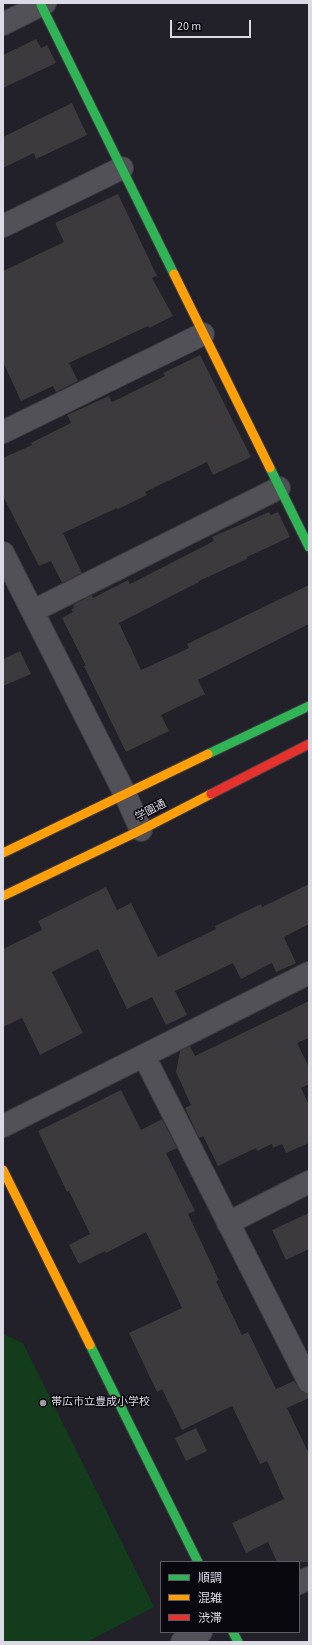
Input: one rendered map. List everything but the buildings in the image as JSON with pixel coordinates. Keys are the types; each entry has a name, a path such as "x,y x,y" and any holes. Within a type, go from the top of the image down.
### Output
{"street":[{"path":"3,24 43,4 203,334 309,547"},
{"path":"3,226 122,168"},
{"path":"3,432 203,334"},
{"path":"33,611 279,488"},
{"path":"3,553 125,794 141,830"},
{"path":"3,853 309,706"},
{"name":"学園通","path":"3,896 141,830 309,744"},
{"path":"3,1126 309,972"},
{"path":"144,1056 309,1381"},
{"path":"3,1170 198,1561"},
{"path":"228,1223 309,1182"},
{"path":"300,1582 309,1578"},
{"path":"182,1642 199,1633"},
{"path":"234,1633 238,1642"}],"green space":[{"name":"帯広市立豊成小学校","path":"3,1334 23,1343 154,1607 87,1642 3,1642"}],"traffic: fast":[{"path":"41,5 174,274"},
{"path":"270,468 309,547"},
{"path":"208,754 309,706"},
{"path":"90,1345 198,1561"},
{"path":"234,1633 238,1642"}],"traffic: slow":[{"path":"174,274 270,468"},
{"path":"3,853 208,754"},
{"path":"3,896 141,830 211,794"},
{"path":"3,1170 90,1345"}],"traffic: jam":[{"path":"211,794 309,744"}],"place":[{"name":"帯広市立豊成小学校","path":"43,1403"}]}
